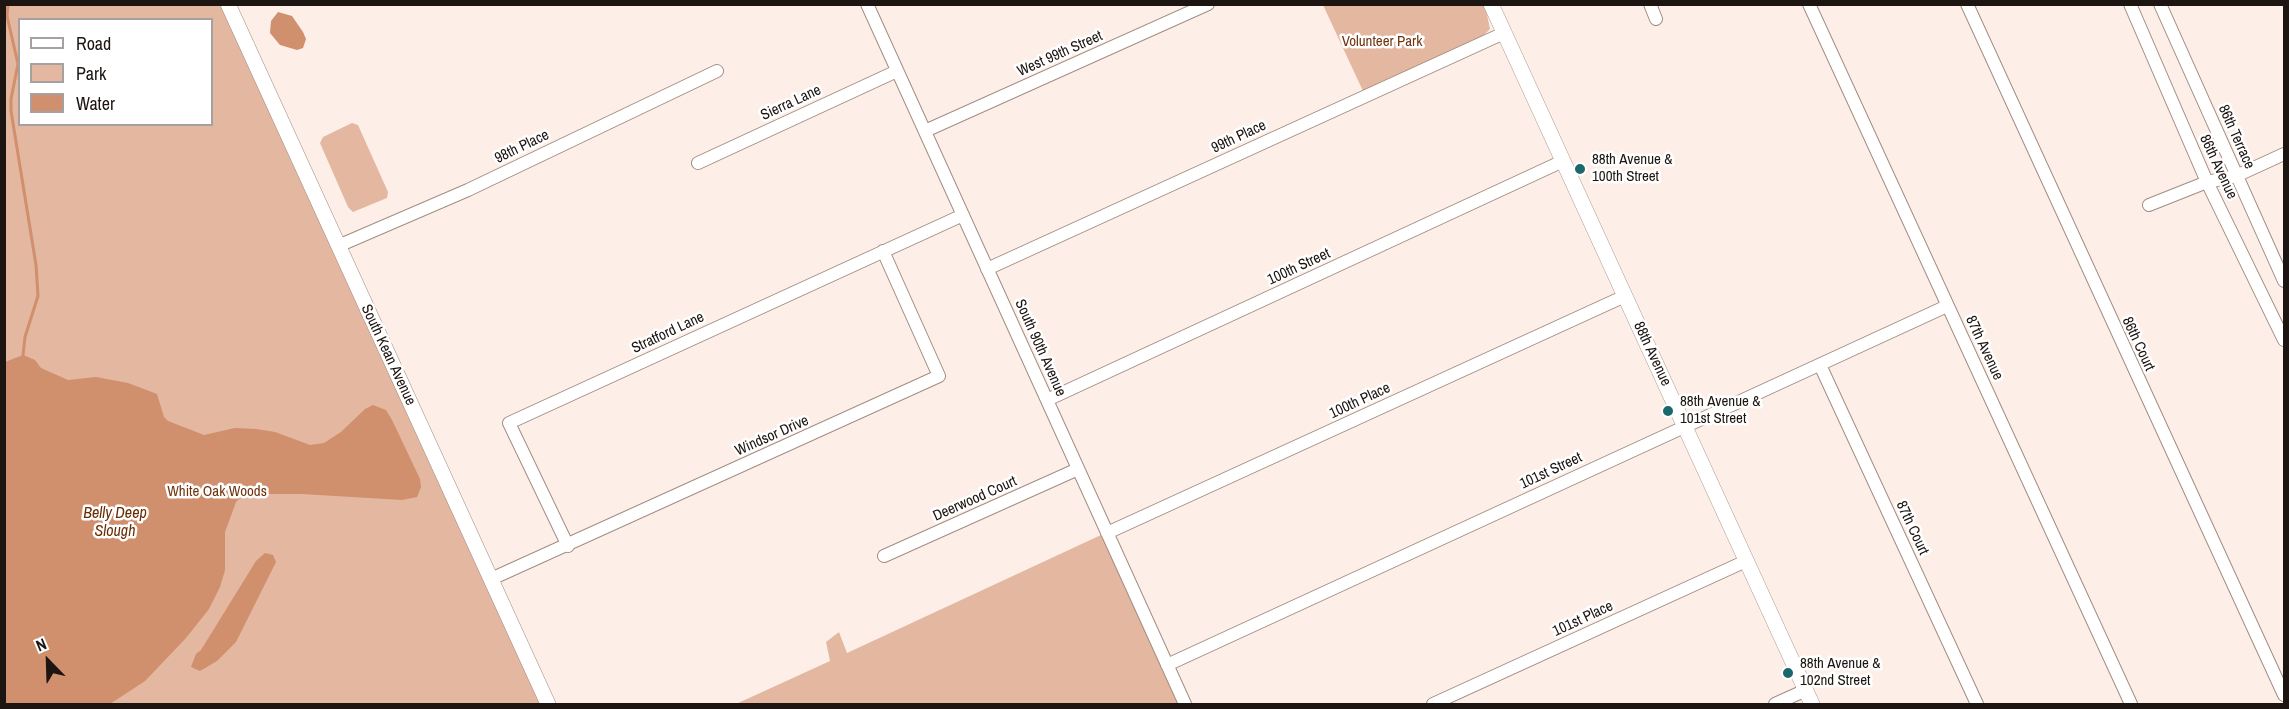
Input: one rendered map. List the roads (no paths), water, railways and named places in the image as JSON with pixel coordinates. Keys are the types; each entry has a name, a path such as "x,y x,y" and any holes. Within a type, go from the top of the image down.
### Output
{"street":[{"name":"South Kean Avenue","path":"228,4 548,705"},
{"name":"South 90th Avenue","path":"867,4 1185,705"},
{"name":"West 99th Street","path":"925,131 1208,4"},
{"name":"88th Avenue","path":"1491,4 1812,705"},
{"path":"1650,4 1656,19"},
{"name":"87th Avenue","path":"1809,4 2132,705"},
{"name":"86th Court","path":"1967,4 2284,695"},
{"name":"86th Avenue","path":"2130,4 2207,182 2284,340"},
{"name":"86th Terrace","path":"2160,4 2284,281"},
{"name":"99th Place","path":"987,268 1504,33"},
{"name":"98th Place","path":"338,246 468,190 717,71"},
{"name":"Sierra Lane","path":"698,163 897,71"},
{"path":"2149,205 2207,182 2236,176 2284,154"},
{"name":"100th Street","path":"1047,400 1563,161"},
{"name":"Stratford Lane","path":"568,546 509,423 963,215"},
{"name":"Windsor Drive","path":"491,579 939,376 883,251"},
{"name":"100th Place","path":"1107,533 1625,296"},
{"name":"101st Street","path":"1167,665 1947,306"},
{"name":"87th Court","path":"1820,365 1977,705"},
{"name":"Deerwood Court","path":"884,556 1078,469"},
{"name":"101st Place","path":"1433,705 1746,561"},
{"path":"1775,705 1806,690"}],"water":[{"path":"278,12 292,16 306,39 303,48 297,50 280,45 270,33 271,21"},
{"name":"Belly Deep Slough","path":"23,355 35,360 41,368 68,380 96,377 128,383 157,394 164,417 168,421 204,435 235,428 256,429 275,432 310,445 324,443 373,405 386,410 392,420 420,479 421,487 417,497 402,500 302,494 256,494 241,497 236,502 225,532 225,570 220,587 209,609 186,638 145,681 110,704 5,704 5,362"},
{"path":"265,553 273,555 276,562 236,642 217,661 200,671 191,667 196,654 201,650 256,561"}],"waterway":[{"path":"8,4 7,16 18,64 11,111 36,265 38,296 25,337 23,355"}],"place":[{"name":"88th Avenue & 100th Street","path":"1580,169"},
{"name":"88th Avenue & 101st Street","path":"1668,411"},
{"name":"88th Avenue & 102nd Street","path":"1788,673"}],"park label":[{"name":"Volunteer Park","path":"1382,42"},
{"name":"White Oak Woods","path":"217,492"}]}
